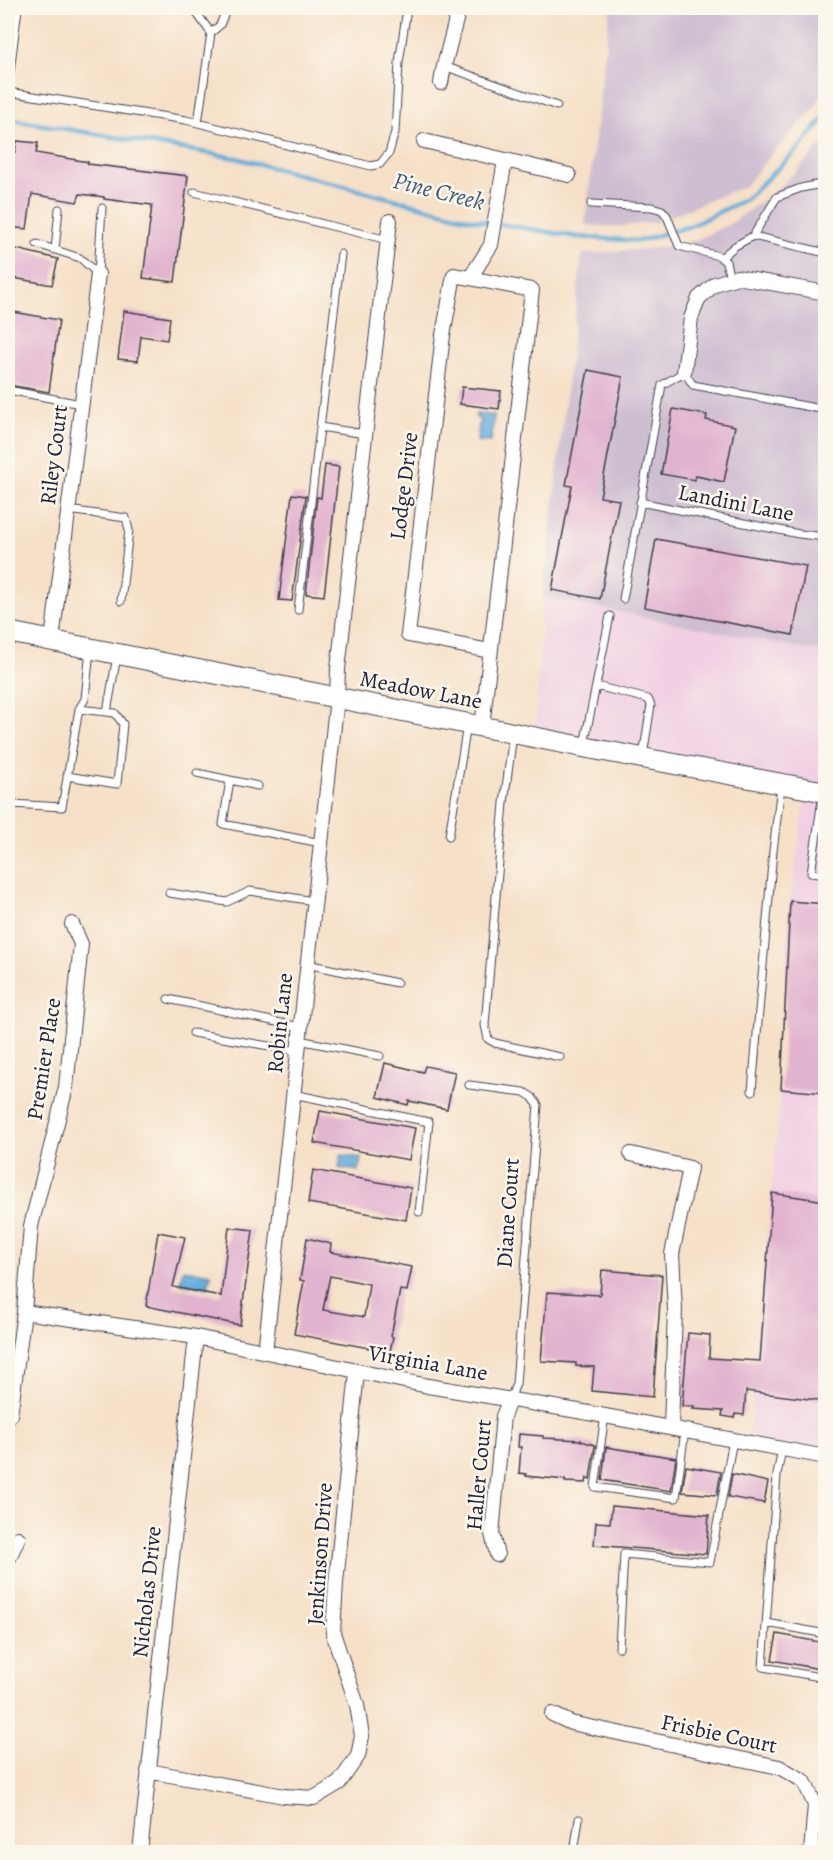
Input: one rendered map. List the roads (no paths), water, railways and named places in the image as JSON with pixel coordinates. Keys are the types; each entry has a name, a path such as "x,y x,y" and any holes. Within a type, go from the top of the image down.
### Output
{"street":[{"path":"441,84 459,8"},
{"path":"423,141 569,175"},
{"name":"Lodge Drive","path":"490,651 408,635 443,335 454,275 470,278 491,244 505,160"},
{"name":"Robin Lane","path":"265,1352 337,698 338,669 390,221"},
{"name":"Riley Court","path":"52,640 98,274"},
{"path":"684,372 691,318 699,298 715,284 737,277 825,293"},
{"path":"470,278 532,290 490,651 475,725"},
{"name":"Meadow Lane","path":"8,632 643,759 824,792"},
{"name":"Premier Place","path":"10,1415 24,1312 31,1226 66,1088 81,944 72,924"},
{"path":"631,1154 690,1168 672,1254 678,1429"},
{"name":"Virginia Lane","path":"24,1312 196,1337 357,1372 605,1415 825,1457"},
{"name":"Nicholas Drive","path":"140,1852 196,1337"},
{"name":"Jenkinson Drive","path":"148,1771 284,1796 314,1798 339,1783 358,1756 362,1736 357,1705 333,1633 357,1372"},
{"name":"Haller Court","path":"497,1555 492,1534 503,1416 510,1399"},
{"path":"8,1560 18,1538"},
{"name":"Frisbie Court","path":"552,1714 571,1723 779,1767 804,1781 815,1805 811,1852"}],"lane":[{"path":"18,8 8,90 198,123 371,166 380,164 389,153 395,132 399,63 407,8"},
{"path":"198,8 198,15 212,33"},
{"path":"198,123 212,33 220,25 227,8"},
{"path":"444,66 557,106"},
{"path":"722,258 735,246 753,236 777,197 801,188 825,183"},
{"path":"194,192 388,240"},
{"path":"591,204 652,207 662,210 667,216 679,246 719,255 726,262 730,279"},
{"path":"98,274 102,208"},
{"path":"55,250 59,209"},
{"path":"753,236 825,253"},
{"path":"37,244 80,258 98,274"},
{"path":"298,610 341,254"},
{"path":"623,599 662,385 684,372 693,385 825,410"},
{"path":"8,390 81,404"},
{"path":"320,427 365,434"},
{"name":"Landini Lane","path":"640,502 799,534 825,537"},
{"path":"68,510 126,518 129,530 121,601"},
{"path":"584,747 610,616"},
{"path":"12,804 62,807 79,709 85,699 90,648"},
{"path":"107,712 118,653"},
{"path":"596,686 648,699 651,705 643,759"},
{"path":"67,776 117,784 123,724 115,713 79,709"},
{"path":"449,836 475,725"},
{"path":"513,732 504,804 485,1025 488,1039 495,1043 560,1057"},
{"path":"197,773 258,786"},
{"path":"230,780 223,824 321,843"},
{"path":"752,1091 781,784"},
{"path":"824,792 811,873 825,875"},
{"path":"170,893 227,902 249,891 314,901"},
{"path":"307,964 397,983"},
{"path":"168,999 299,1039 380,1056"},
{"path":"194,1033 299,1039"},
{"name":"Diane Court","path":"469,1085 525,1092 538,1105 516,1384 510,1399"},
{"path":"293,1094 429,1122 419,1212"},
{"path":"605,1415 595,1486 676,1498 678,1429"},
{"path":"619,1648 624,1554 710,1562 733,1440"},
{"path":"782,1449 777,1475 763,1667 825,1678"},
{"path":"766,1623 825,1634"},
{"path":"574,1852 579,1819"}],"water":[{"path":"476,414 494,415 491,442 477,441 480,419 476,418"},
{"path":"341,1155 361,1158 359,1171 339,1168"},
{"path":"183,1269 211,1274 208,1288 180,1283"}],"waterway":[{"name":"Pine Creek","path":"8,119 236,158 470,219 578,237 639,241 690,226 746,199 800,147 826,116"}]}
